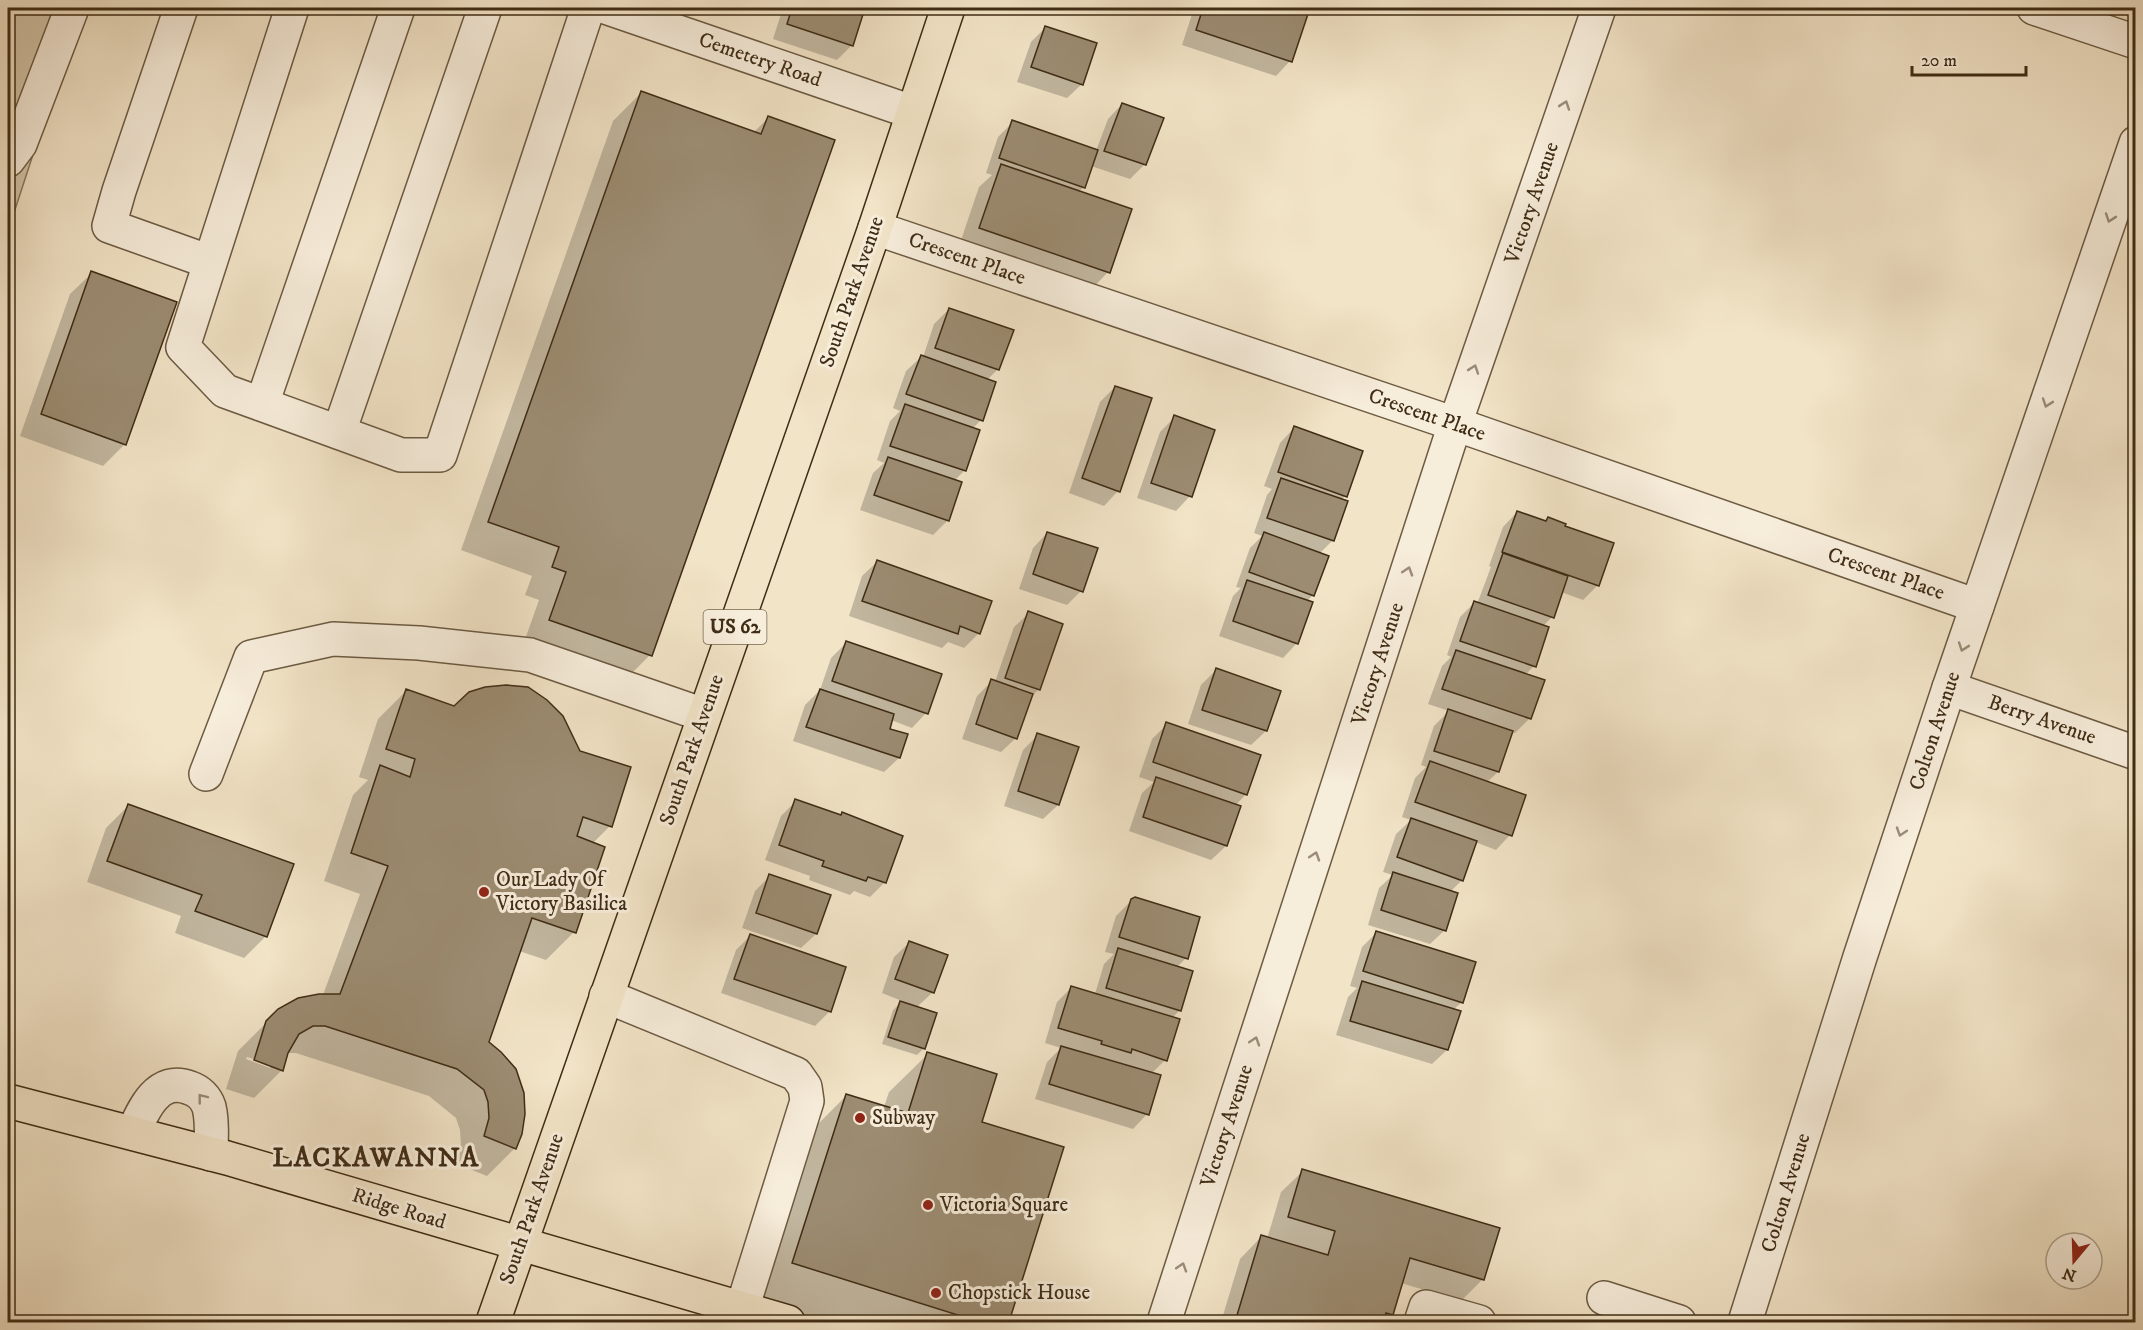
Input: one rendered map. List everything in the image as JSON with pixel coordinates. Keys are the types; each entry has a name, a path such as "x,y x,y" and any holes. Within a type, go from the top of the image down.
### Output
{"main road":[{"name":"South Park Avenue","path":"493,1323 875,228 948,8"},
{"name":"Ridge Road","path":"8,1101 211,1154 788,1323"}],"street":[{"path":"8,160 20,144 72,8"},
{"path":"181,8 109,226 210,262"},
{"path":"292,8 183,347 225,391 401,455 440,455 588,8"},
{"path":"262,404 398,8"},
{"path":"339,432 485,8"},
{"name":"Cemetery Road","path":"608,8 912,112"},
{"name":"Victory Avenue","path":"1164,1323 1455,424 1599,8"},
{"path":"2034,8 2136,42"},
{"name":"Colton Avenue","path":"1745,1323 1860,957 1949,688 2136,143"},
{"name":"Crescent Place","path":"875,228 1455,424 1977,606"},
{"path":"206,774 251,657 333,639 419,643 530,655 704,715"},
{"name":"Berry Avenue","path":"1949,688 2136,753"},
{"path":"606,996 796,1074 805,1087 807,1101 742,1309"},
{"path":"133,1133 144,1107 152,1097 164,1087 186,1086 198,1091 208,1104 212,1121 211,1154"},
{"path":"1604,1298 1679,1323"},
{"path":"1421,1323 1426,1307 1479,1323"}],"shaded area":[{"path":"8,8 81,8 8,231"}],"building":[{"path":"792,8 865,8 853,46 787,24"},
{"path":"1203,8 1310,8 1292,62 1196,30"},
{"path":"1045,26 1097,43 1083,85 1031,67"},
{"path":"641,91 761,134 768,116 835,140 652,656 549,620 566,572 552,567 559,547 488,522"},
{"path":"1122,103 1164,118 1146,165 1104,151"},
{"path":"1012,120 1098,150 1085,188 999,158"},
{"path":"1001,164 1132,209 1110,273 979,228"},
{"path":"91,271 177,302 126,445 41,414"},
{"path":"949,308 1014,330 999,370 935,348"},
{"path":"921,355 996,382 983,421 906,394"},
{"path":"1115,386 1152,398 1120,492 1082,478"},
{"path":"905,404 980,430 966,471 890,446"},
{"path":"1174,415 1215,430 1192,497 1151,483"},
{"path":"1294,426 1363,451 1347,497 1278,472"},
{"path":"888,457 962,482 949,521 874,495"},
{"path":"1281,478 1348,501 1334,541 1267,518"},
{"path":"1517,511 1546,521 1548,517 1566,524 1565,526 1614,543 1599,586 1502,552"},
{"path":"1047,532 1098,548 1083,592 1033,574"},
{"path":"1264,532 1329,556 1314,596 1249,572"},
{"path":"1503,553 1568,576 1554,618 1488,595"},
{"path":"877,560 992,601 980,634 960,626 958,634 862,601"},
{"path":"1247,580 1313,602 1298,644 1233,621"},
{"path":"1474,601 1549,627 1536,667 1460,641"},
{"path":"1028,611 1063,624 1040,690 1005,678"},
{"path":"846,641 942,674 928,714 832,681"},
{"path":"1456,650 1545,680 1531,719 1442,689"},
{"path":"1216,668 1281,691 1267,731 1202,710"},
{"path":"991,679 1033,694 1017,739 976,724"},
{"name":"Our Lady Of Victory Basilica","path":"506,685 528,687 547,700 563,716 580,751 631,767 612,827 583,817 577,836 605,847 576,933 532,918 489,1042 516,1069 524,1093 525,1114 522,1134 516,1149 484,1136 489,1118 488,1102 484,1090 457,1069 325,1026 313,1026 299,1034 288,1053 283,1071 254,1060 266,1021 278,1009 298,998 319,994 340,994 388,866 351,853 380,765 410,777 415,759 386,749 406,689 454,706 469,692 485,687"},
{"path":"820,689 894,714 890,729 908,734 900,758 806,727"},
{"path":"1448,709 1513,731 1499,772 1434,751"},
{"path":"1166,722 1261,755 1247,795 1153,762"},
{"path":"1037,733 1079,747 1059,805 1018,791"},
{"path":"1430,761 1526,795 1512,836 1415,802"},
{"path":"1156,777 1241,806 1227,846 1143,817"},
{"path":"795,799 841,815 842,812 903,836 886,883 868,877 866,881 822,866 824,861 779,845"},
{"path":"128,804 294,864 267,937 195,911 202,895 107,861"},
{"path":"1411,818 1477,841 1463,881 1397,857"},
{"path":"1393,872 1458,893 1446,931 1381,910"},
{"path":"769,874 831,895 817,934 756,913"},
{"path":"1135,897 1200,917 1188,959 1119,937 1131,899"},
{"path":"1376,931 1476,962 1463,1003 1363,971"},
{"path":"750,934 846,967 831,1012 734,979"},
{"path":"909,941 948,955 934,993 895,979"},
{"path":"1118,948 1193,971 1181,1011 1106,988"},
{"path":"1362,981 1461,1011 1448,1050 1350,1021"},
{"path":"1071,986 1180,1019 1167,1061 1132,1049 1131,1053 1101,1044 1102,1041 1058,1028"},
{"path":"900,1001 937,1013 925,1049 888,1037"},
{"path":"1061,1046 1161,1075 1149,1115 1049,1084"},
{"name":"Victoria Square","path":"927,1052 997,1074 982,1122 1064,1147 1009,1322 980,1322 792,1263 846,1094 908,1113"},
{"path":"1302,1169 1500,1228 1484,1280 1410,1258 1393,1315 1386,1313 1383,1322 1235,1322 1261,1235 1328,1255 1335,1231 1288,1217"}],"place":[{"name":"Our Lady Of Victory Basilica","path":"484,892"},
{"name":"Subway","path":"860,1118"},
{"name":"Victoria Square","path":"928,1205"},
{"name":"Chopstick House","path":"936,1293"}],"district":[{"name":"LACKAWANNA","path":"376,1158"}]}
